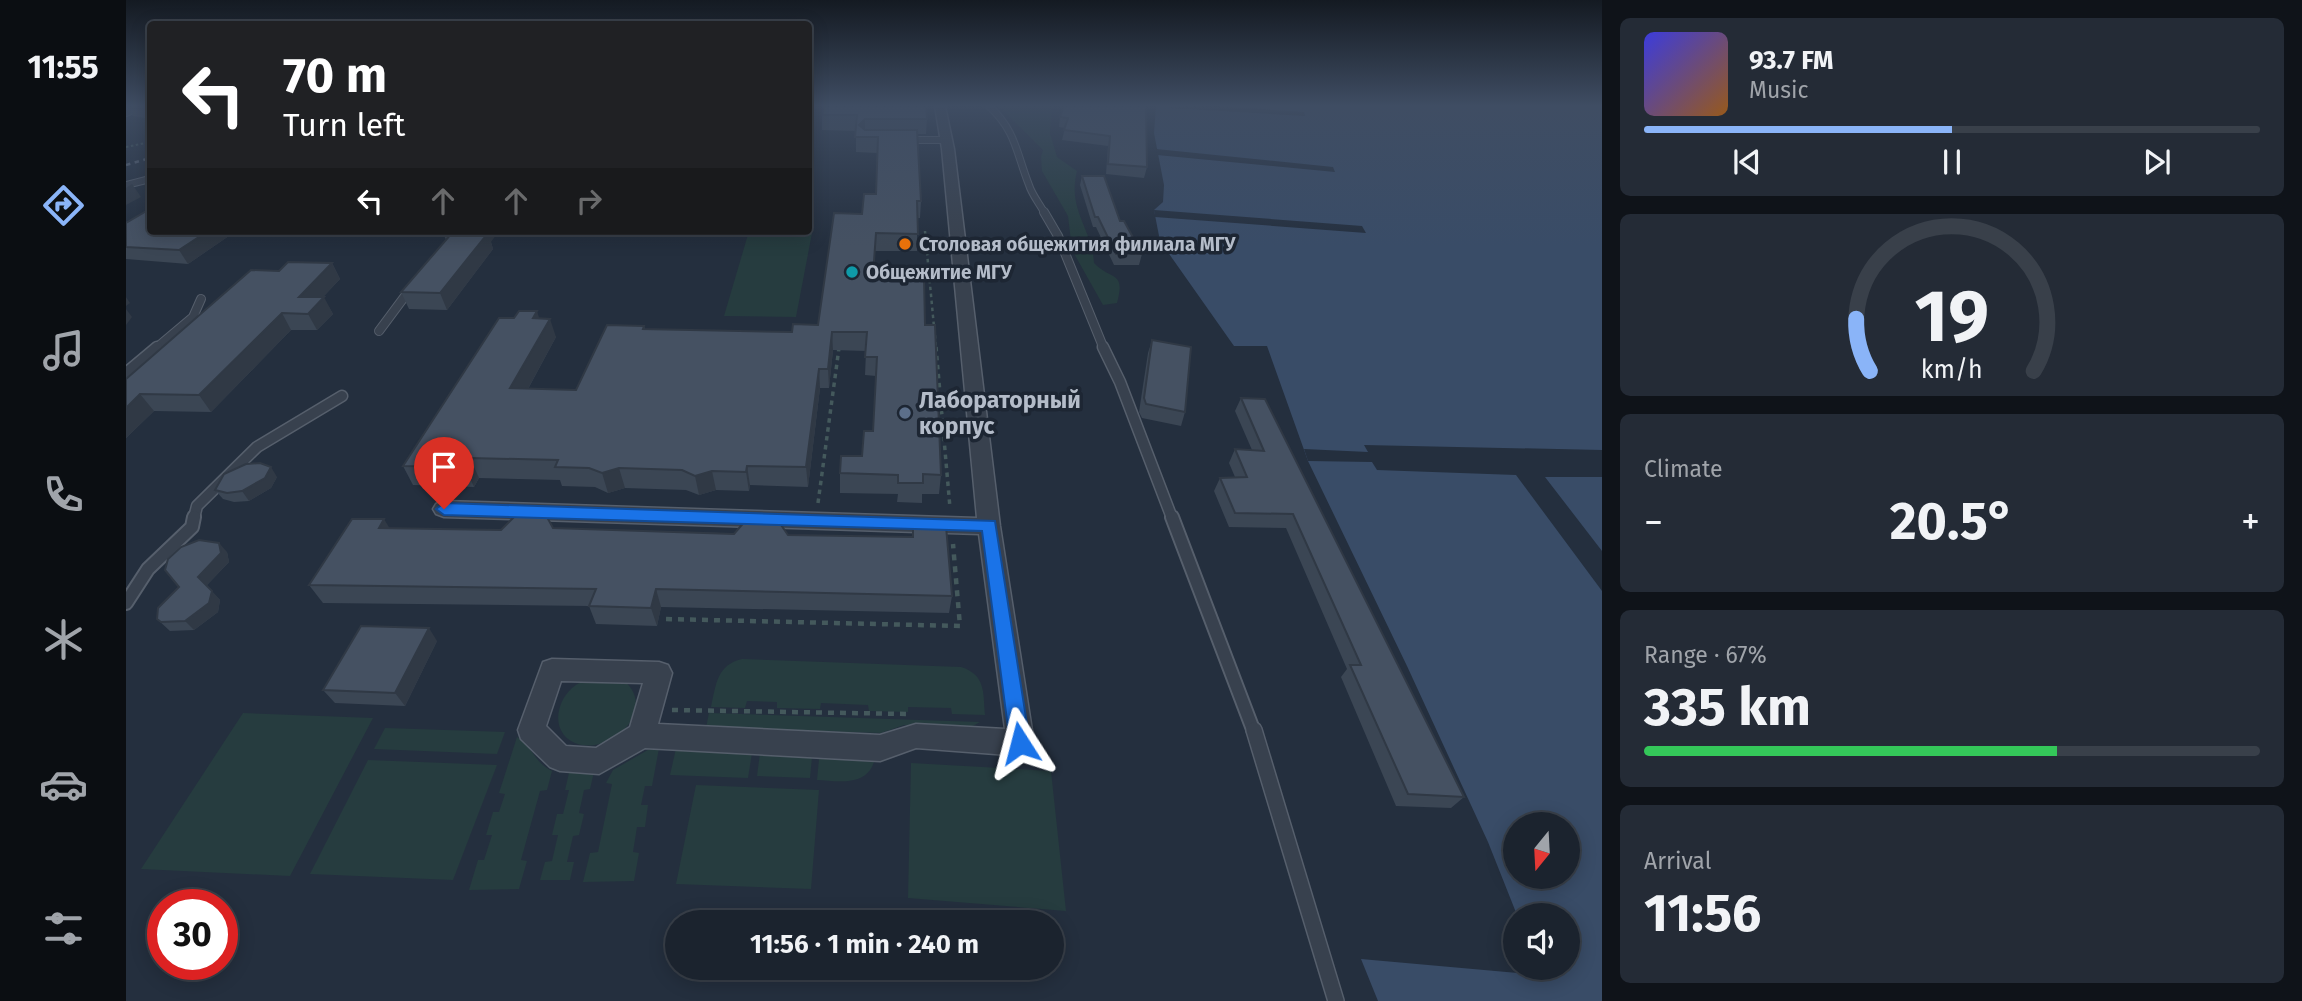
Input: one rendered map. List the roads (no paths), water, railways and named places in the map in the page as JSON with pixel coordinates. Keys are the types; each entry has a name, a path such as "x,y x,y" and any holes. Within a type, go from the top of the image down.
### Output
{"street":[{"path":"645,722 659,673 552,670 531,730 560,758 598,761 645,722 880,748 916,736 1020,743 989,526 948,153"},
{"path":"444,509 989,526"}],"lane":[{"path":"1019,153 1028,186 1058,236 1101,343 1121,382 1261,750 1336,1001"},
{"path":"126,185 147,180"},
{"path":"379,331 421,275"},
{"path":"126,373 193,317 201,299"},
{"path":"126,603 148,569 192,527 197,506 247,456 257,447 342,397"}],"water":[{"path":"1158,153 1602,153 1602,1001 1378,1001 1361,959 1503,972 1503,980 1580,980 1580,903 1512,903 1507,889 1580,889 1580,812 1503,812 1503,880 1407,666 1308,461 1267,346 1234,346 1160,241 1154,210 1163,202 1164,185"}],"railway":[{"path":"126,165 147,159"}],"place":[{"name":"Столовая общежития филиала МГУ","path":"905,244"},
{"name":"Общежитие МГУ","path":"852,272"},
{"name":"Лабораторный корпус","path":"905,413"}]}
